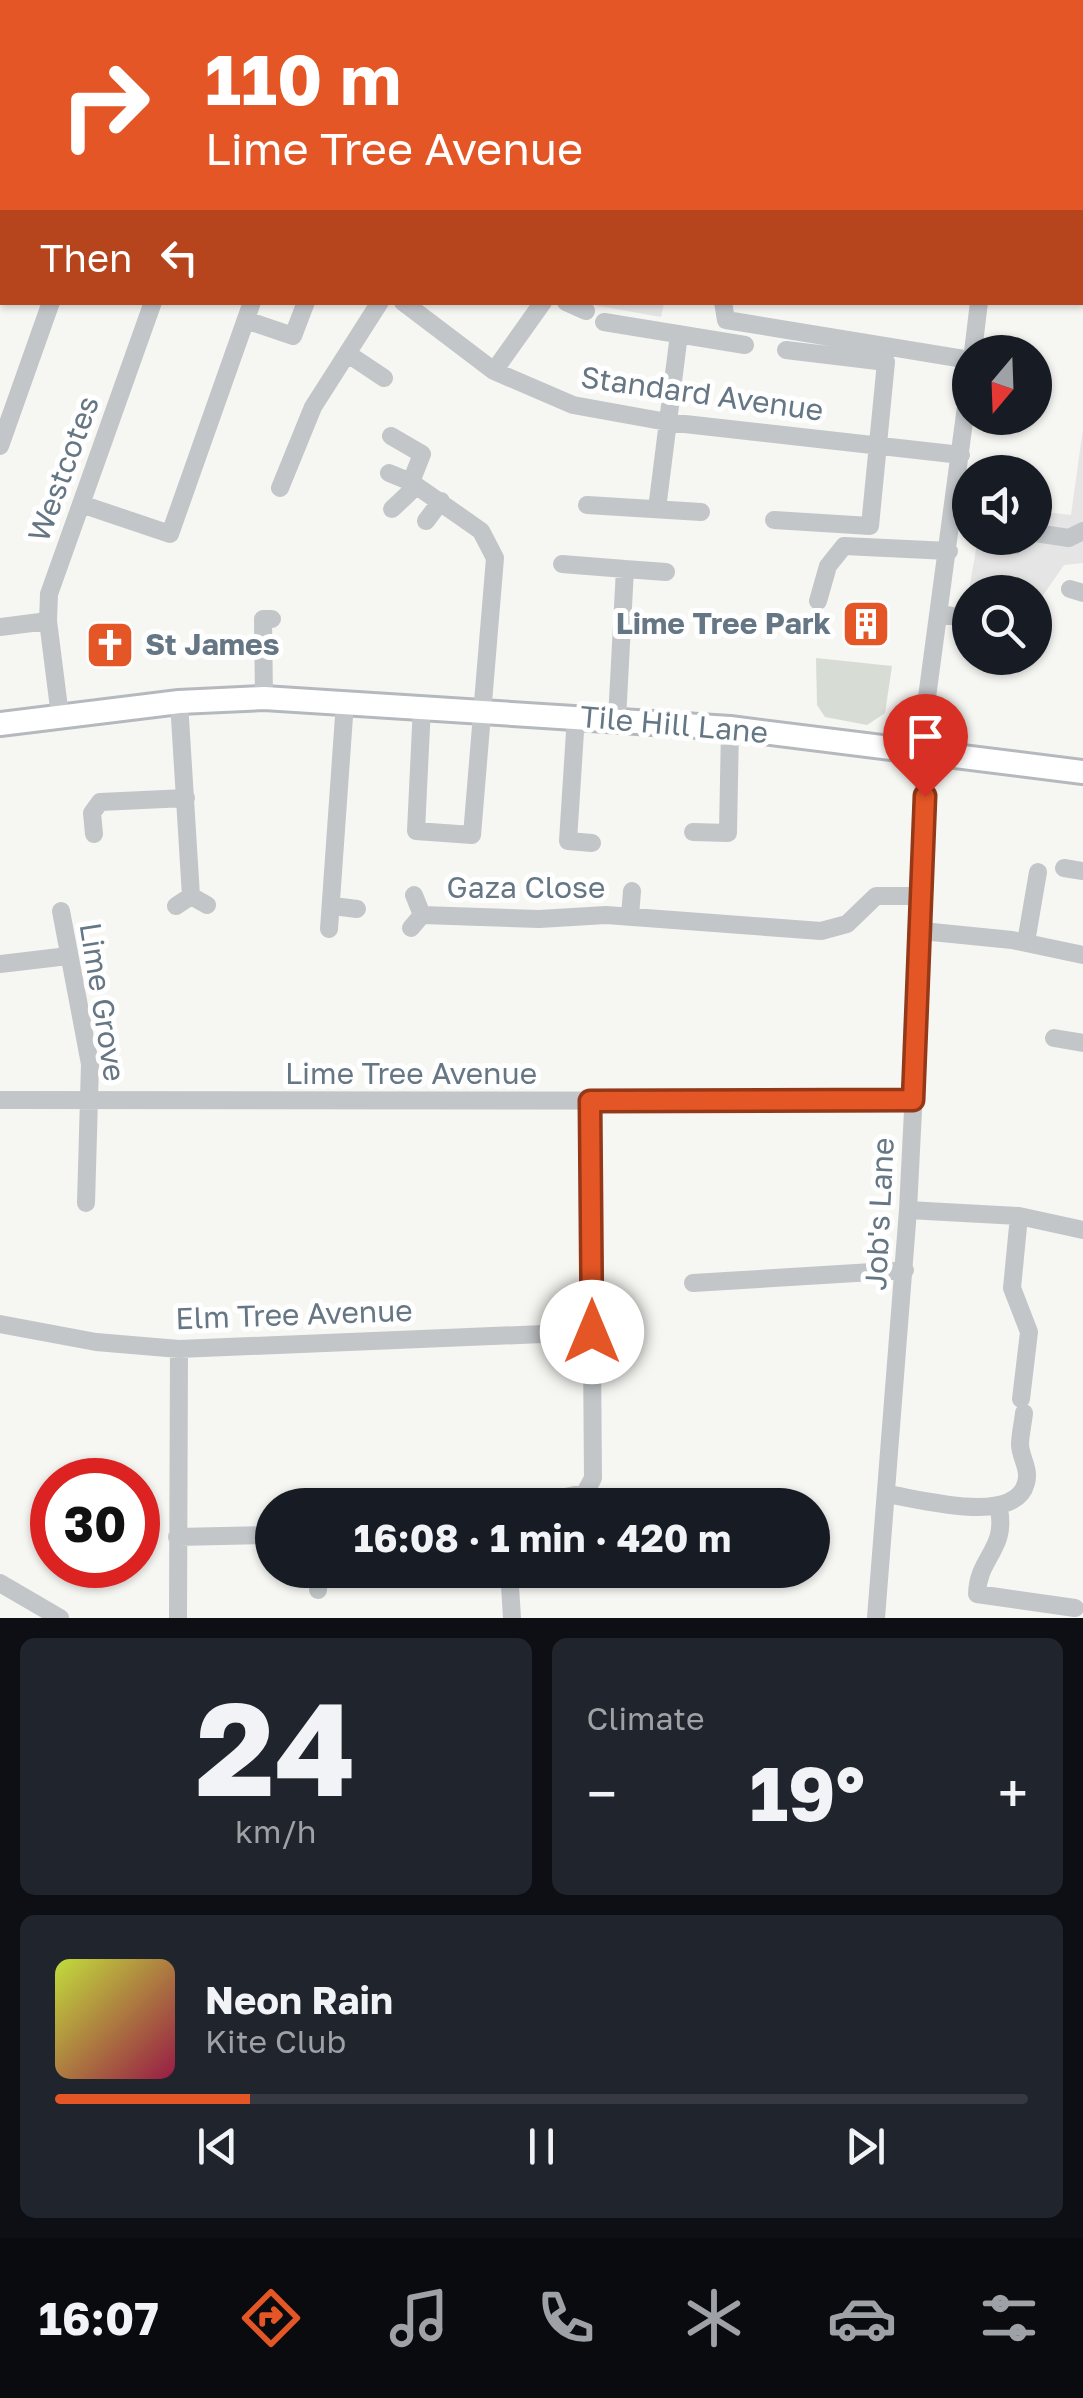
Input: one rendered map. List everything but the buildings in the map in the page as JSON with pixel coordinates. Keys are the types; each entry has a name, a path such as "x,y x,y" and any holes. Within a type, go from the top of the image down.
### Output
{"main road":[{"name":"Tile Hill Lane","path":"0,724 179,702 264,698 730,728 1083,772"}],"street":[{"path":"0,446 49,305"},
{"name":"Westcotes","path":"60,716 48,621 52,586 152,305"},
{"path":"81,504 170,534 249,311 293,336 305,305"},
{"path":"280,488 314,407 378,305"},
{"name":"Standard Avenue","path":"407,305 494,371 573,405 667,422 961,455"},
{"path":"494,371 541,305"},
{"path":"574,305 586,310"},
{"path":"724,305 726,320 768,319 952,356"},
{"path":"975,335 980,305"},
{"path":"604,322 745,345"},
{"path":"657,509 678,334"},
{"path":"774,520 870,526 886,362 786,350"},
{"path":"348,354 384,378"},
{"name":"Job's Lane","path":"961,455 963,435"},
{"path":"392,436 422,454 409,493 392,509"},
{"path":"389,472 412,482 481,531 496,558 472,835 416,830 422,706"},
{"path":"426,521 441,501"},
{"path":"587,506 701,512"},
{"path":"1052,535 1070,538 1083,531"},
{"name":"Job's Lane","path":"871,1617 887,1494 905,1270 922,931 925,713 952,543"},
{"path":"818,600 828,566 844,546 949,550"},
{"path":"562,564 666,572"},
{"path":"617,719 624,569"},
{"path":"940,614 952,616"},
{"path":"264,698 263,619 272,619"},
{"path":"0,627 48,621"},
{"path":"179,702 191,902"},
{"path":"329,928 345,702"},
{"path":"576,716 568,841 592,843"},
{"path":"693,832 728,833 730,728"},
{"path":"94,834 92,813 100,802 186,798"},
{"path":"1026,942 1038,872"},
{"name":"Gaza Close","path":"630,916 632,891"},
{"name":"Gaza Close","path":"414,895 416,922 630,916 821,931 848,924 867,900 876,896 923,896"},
{"path":"333,906 357,909"},
{"name":"Lime Grove","path":"61,911 90,1064 89,1101"},
{"path":"922,931 1026,942 1083,955"},
{"path":"0,964 68,956"},
{"path":"1054,1038 1083,1043"},
{"name":"Lime Tree Avenue","path":"0,1100 913,1100"},
{"path":"86,1203 89,1101"},
{"path":"589,1488 590,1101"},
{"path":"908,1210 1019,1216 1083,1230"},
{"path":"887,1494 999,1508 1016,1500 1026,1485 1027,1466 1020,1445 1029,1332 1012,1288 1019,1216"},
{"path":"693,1283 905,1270"},
{"name":"Elm Tree Avenue","path":"0,1324 96,1342 179,1349 592,1332"},
{"path":"178,1618 179,1349"},
{"path":"999,1508 1003,1528 996,1552 978,1574 977,1594 1075,1608"},
{"path":"176,1537 255,1535"},
{"path":"0,1583 60,1618"},
{"path":"510,1588 512,1618"}],"shaded area":[{"path":"593,305 664,305 661,317"},
{"path":"1083,429 1083,563 1064,565 1052,582 1052,575 972,575 975,555 1052,555 1052,513 1071,515"},
{"path":"816,658 892,666 885,713 867,725 825,717 817,705"}],"place":[{"name":"Lime Tree Park","path":"866,624"},
{"name":"St James","path":"110,645"}],"route":[{"path":"592,1332 590,1101 913,1100 925,796"}]}
